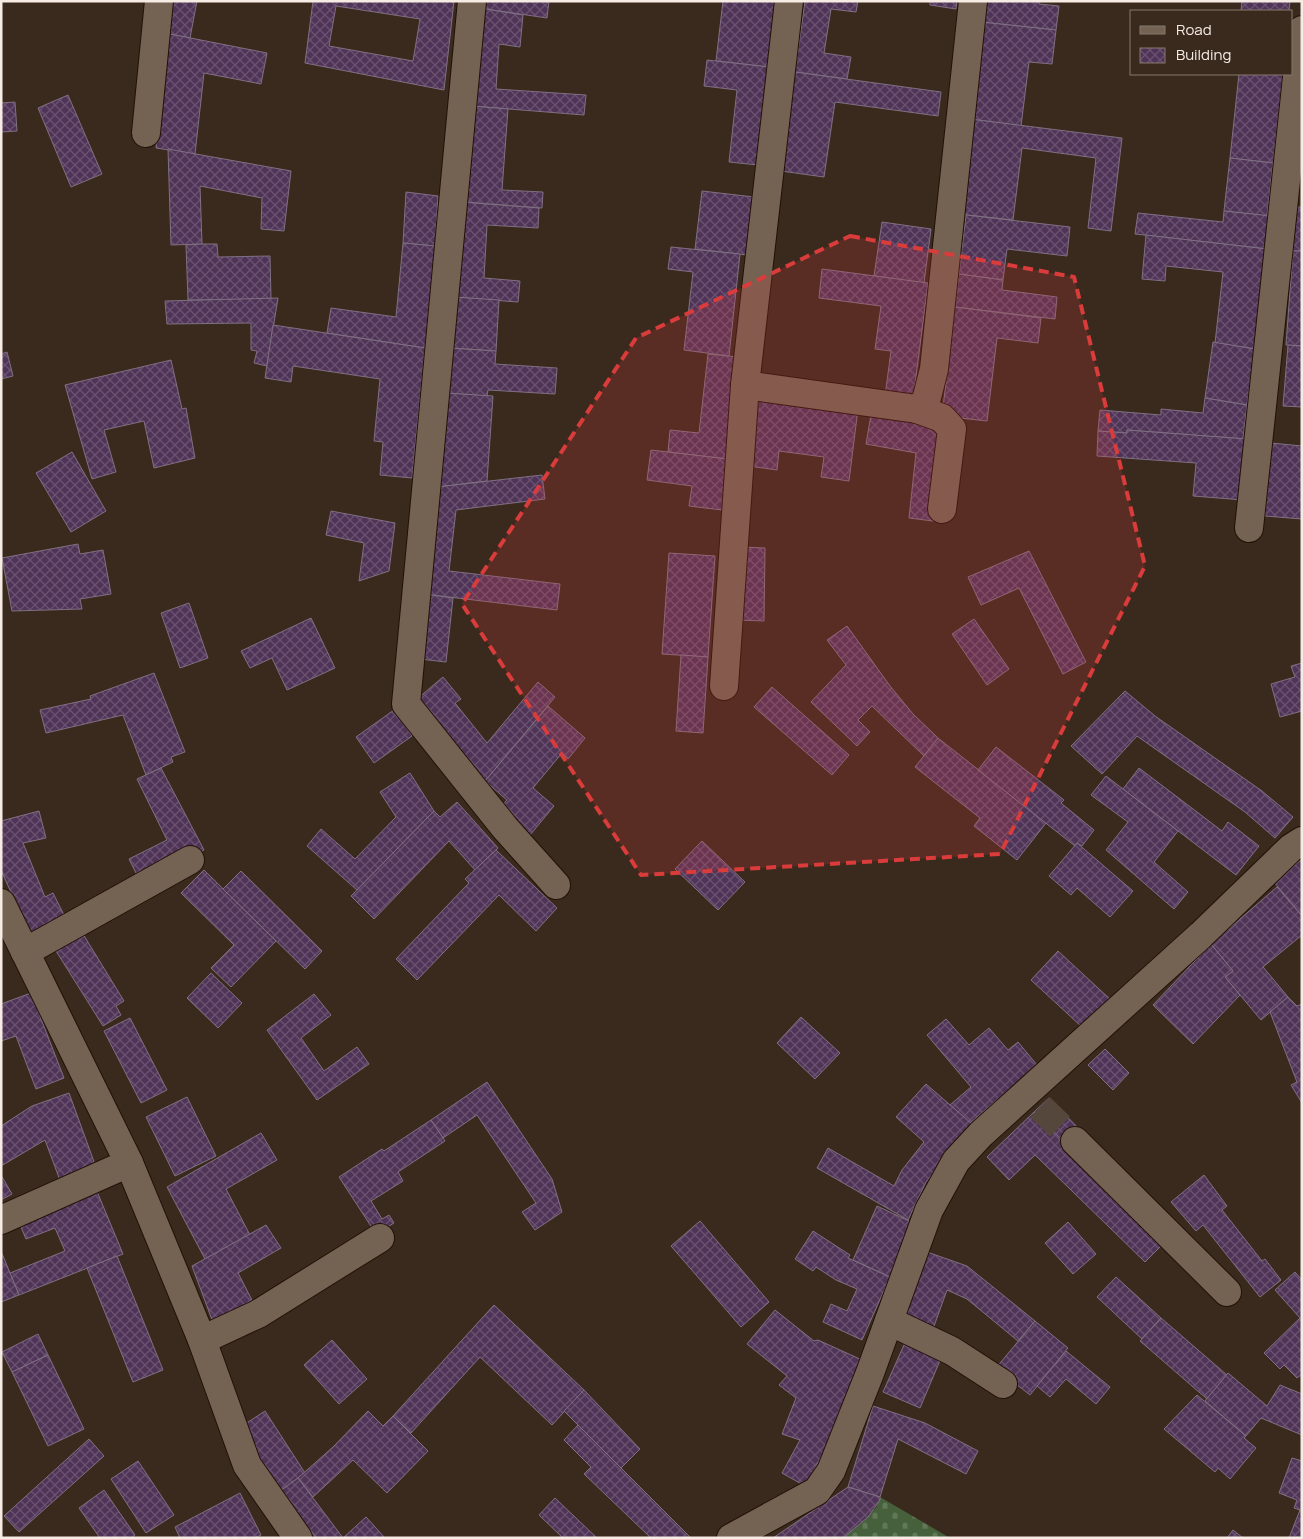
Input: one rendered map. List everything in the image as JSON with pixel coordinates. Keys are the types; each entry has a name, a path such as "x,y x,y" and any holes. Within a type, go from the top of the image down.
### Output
{"street":[{"path":"146,133 159,1"},
{"path":"472,1 406,704 471,788 556,885"},
{"path":"724,686 746,385 788,1"},
{"path":"917,409 926,401 934,369 973,1"},
{"path":"1249,528 1302,30"},
{"path":"746,385 917,409 942,418 952,429 942,509"},
{"path":"731,1538 817,1491 832,1471 929,1210 956,1161 981,1134 1033,1100 1291,848 1302,841"},
{"path":"26,952 190,860"},
{"path":"1,903 129,1163 202,1340 247,1466 298,1538"},
{"path":"1076,1141 1226,1292"},
{"path":"1,1220 129,1163"},
{"path":"202,1340 258,1314 380,1238"},
{"path":"889,1321 952,1351 1004,1384"}],"highlighted area":[{"path":"850,236 1074,277 1145,566 1000,854 641,875 462,604 636,338"}],"green space":[{"path":"880,1497 950,1538 843,1538 876,1508"}],"building":[{"path":"171,1 197,1 190,38 165,33"},
{"path":"313,1 454,1 444,90 305,63","holes":["336,6 420,19 413,61 329,46"]},
{"path":"475,1 549,1 547,18 479,8"},
{"path":"723,1 776,1 769,67 716,61"},
{"path":"805,1 858,1 856,12 831,9 824,53 851,57 847,79 795,72"},
{"path":"930,1 957,1 956,9 930,5"},
{"path":"984,1 1039,1 1039,4 1059,6 1056,30 981,22"},
{"path":"1242,1 1290,1 1289,10 1241,10"},
{"path":"479,8 523,15 520,47 499,44 496,89 586,95 584,115 472,106"},
{"path":"981,22 1056,30 1052,64 1029,62 1021,126 970,119"},
{"path":"165,33 267,53 261,84 204,73 195,154 156,148"},
{"path":"707,60 769,67 758,165 729,162 737,90 704,86"},
{"path":"795,72 941,92 938,116 835,102 824,177 781,171"},
{"path":"1239,75 1283,75 1273,163 1230,158"},
{"path":"68,95 102,174 71,187 38,108"},
{"path":"15,102 17,131 1,132 1,103"},
{"path":"472,106 508,109 502,190 543,192 542,208 465,202"},
{"path":"970,119 1122,138 1111,231 1088,228 1096,158 1022,148 1013,220 959,214"},
{"path":"168,149 291,171 284,231 261,229 262,198 200,186 202,244 171,245"},
{"path":"1230,158 1273,163 1267,216 1224,211"},
{"path":"702,191 754,197 747,255 695,249"},
{"path":"406,192 438,196 435,246 403,243"},
{"path":"461,202 539,208 538,228 487,225 484,278 520,281 518,302 452,297"},
{"path":"1296,207 1302,207 1302,251 1293,251"},
{"path":"1224,211 1271,216 1267,249 1135,234 1138,213 1223,222"},
{"path":"966,215 1070,227 1067,256 1007,249 1003,280 959,274"},
{"path":"882,222 931,229 924,283 874,276"},
{"path":"1146,235 1267,249 1255,349 1215,343 1223,272 1166,266 1165,281 1142,279"},
{"path":"403,243 435,246 425,348 327,333 331,308 396,317"},
{"path":"217,244 218,257 270,256 271,299 188,300 186,245"},
{"path":"671,247 740,254 729,356 684,350 693,272 668,269"},
{"path":"1293,251 1302,251 1302,346 1286,345"},
{"path":"822,269 928,283 913,400 885,396 891,351 875,349 881,306 819,298"},
{"path":"959,274 1003,280 1002,290 1057,297 1055,319 955,307"},
{"path":"454,297 499,300 496,351 450,348"},
{"path":"278,298 267,366 254,363 257,351 251,350 251,323 167,324 165,301"},
{"path":"955,307 1041,318 1038,343 997,338 987,421 942,416"},
{"path":"273,325 425,348 412,478 380,475 383,442 374,441 380,379 293,366 291,382 265,378"},
{"path":"1213,342 1255,349 1247,405 1205,398"},
{"path":"1288,345 1302,346 1302,407 1283,406"},
{"path":"448,348 496,351 495,364 557,368 555,394 488,390 487,396 445,393"},
{"path":"7,352 13,376 1,379 1,354"},
{"path":"708,354 738,357 727,459 668,452 670,430 699,433"},
{"path":"171,360 182,409 186,408 195,458 154,468 144,421 104,430 116,472 92,479 65,385"},
{"path":"445,393 493,396 487,481 437,487"},
{"path":"759,396 858,409 849,481 821,477 824,457 779,451 777,470 749,466"},
{"path":"1205,398 1247,405 1243,439 1127,430 1127,433 1098,431 1100,410 1161,415 1161,409 1203,413"},
{"path":"871,415 944,428 933,521 909,518 916,453 866,444"},
{"path":"1127,430 1247,439 1243,500 1193,496 1196,463 1097,456 1098,431 1127,433"},
{"path":"1271,443 1302,446 1302,519 1265,516"},
{"path":"651,450 727,459 722,510 689,506 692,486 647,480"},
{"path":"72,452 106,511 71,532 36,473"},
{"path":"542,475 545,499 456,510 449,571 560,584 557,610 424,594 437,487"},
{"path":"331,511 395,523 389,571 359,581 364,543 326,535"},
{"path":"78,544 80,554 103,550 111,594 80,599 82,609 12,611 2,558"},
{"path":"742,547 765,548 764,621 739,620"},
{"path":"1029,551 1086,662 1063,674 1019,588 981,605 968,577"},
{"path":"669,553 715,556 708,657 662,654"},
{"path":"424,594 453,598 446,662 420,659"},
{"path":"189,603 208,658 180,668 161,613"},
{"path":"311,618 335,668 287,690 272,658 250,668 241,651"},
{"path":"974,619 1009,669 987,685 952,634"},
{"path":"847,626 890,686 913,714 938,738 924,756 872,706 858,720 870,732 857,746 811,702 846,665 827,640"},
{"path":"681,655 708,657 703,733 676,731"},
{"path":"1302,663 1302,711 1280,717 1271,684 1295,677 1291,666"},
{"path":"154,673 185,752 171,757 173,762 146,775 123,715 46,733 40,710 91,699 90,696"},
{"path":"443,677 461,699 455,703 487,743 538,682 555,697 485,781 417,699"},
{"path":"772,687 849,755 832,775 754,707"},
{"path":"1125,691 1155,716 1262,791 1293,817 1275,838 1245,812 1137,736 1102,774 1071,746"},
{"path":"548,706 585,738 568,759 562,753 533,788 554,806 530,835 499,809 507,800 485,781"},
{"path":"394,710 412,736 374,763 356,737"},
{"path":"938,738 1046,823 1017,860 974,826 980,818 915,767"},
{"path":"996,747 1064,800 1061,803 1094,830 1082,846 1077,843 1075,846 978,770"},
{"path":"161,768 204,850 140,881 129,859 167,840 137,779"},
{"path":"1139,768 1222,831 1228,822 1259,846 1236,875 1123,789"},
{"path":"410,773 434,811 357,890 307,846 321,829 355,859 396,817 380,792"},
{"path":"1106,776 1178,831 1154,862 1188,892 1174,909 1106,850 1128,822 1091,795"},
{"path":"457,802 498,848 475,870 449,841 374,919 351,896 434,811 440,817"},
{"path":"39,811 46,838 23,843 45,897 53,893 65,917 30,935 1,870 1,821"},
{"path":"702,841 745,882 718,910 675,869"},
{"path":"1077,843 1133,891 1110,917 1077,888 1071,895 1049,876"},
{"path":"496,850 557,908 536,931 499,895 417,980 396,959 469,883 465,879"},
{"path":"1302,859 1302,916 1274,882"},
{"path":"204,870 276,941 231,987 211,968 234,945 181,893"},
{"path":"241,871 322,951 305,969 223,889"},
{"path":"1277,887 1302,916 1302,935 1263,967 1288,997 1261,1020 1225,977 1233,971 1211,944"},
{"path":"83,934 124,1001 116,1006 121,1015 103,1026 56,951"},
{"path":"1211,944 1233,971 1225,977 1240,995 1193,1044 1153,1005"},
{"path":"1058,951 1111,1000 1083,1028 1031,980"},
{"path":"211,973 242,1003 218,1028 187,998"},
{"path":"31,993 64,1078 36,1089 16,1036 1,1041 1,1004"},
{"path":"314,994 331,1015 301,1038 324,1071 357,1047 369,1064 317,1100 267,1030"},
{"path":"1288,997 1297,1006 1302,1004 1302,1103 1291,1085 1297,1082 1270,1012"},
{"path":"801,1017 840,1053 815,1079 777,1043"},
{"path":"130,1018 167,1090 141,1103 104,1031"},
{"path":"946,1019 969,1045 989,1028 1008,1050 1018,1042 1037,1065 970,1123 950,1105 971,1087 927,1035"},
{"path":"1105,1049 1129,1073 1113,1090 1088,1065"},
{"path":"487,1082 552,1179 562,1212 535,1230 522,1212 536,1203 477,1115 443,1138 431,1120"},
{"path":"926,1084 972,1124 926,1182 908,1220 817,1168 828,1148 894,1186 902,1170 924,1142 896,1117"},
{"path":"69,1093 97,1170 61,1183 45,1140 1,1166 1,1126 32,1106"},
{"path":"187,1097 216,1156 175,1176 146,1117"},
{"path":"1049,1098 1083,1133 1069,1148 1034,1112"},
{"path":"1034,1112 1165,1242 1145,1262 1035,1155 1009,1180 987,1157"},
{"path":"431,1120 445,1141 398,1172 403,1181 371,1201 382,1219 389,1215 394,1223 376,1234 339,1177 382,1149 384,1151"},
{"path":"261,1133 277,1160 226,1189 250,1235 205,1259 167,1187"},
{"path":"1,1175 12,1194 1,1200"},
{"path":"1204,1175 1227,1206 1222,1210 1262,1261 1265,1259 1281,1280 1260,1297 1203,1225 1196,1231 1171,1202"},
{"path":"96,1189 123,1254 19,1295 10,1273 65,1251 55,1228 26,1239 18,1220"},
{"path":"877,1206 911,1222 890,1277 853,1260"},
{"path":"700,1221 769,1302 741,1327 671,1246"},
{"path":"1068,1222 1096,1254 1073,1274 1045,1243"},
{"path":"266,1225 281,1248 238,1273 254,1304 214,1325 192,1266"},
{"path":"813,1231 850,1255 848,1258 890,1277 862,1340 823,1322 831,1304 847,1311 857,1289 836,1280 816,1267 813,1271 795,1259"},
{"path":"1,1251 19,1295 1,1302"},
{"path":"927,1252 967,1266 1035,1321 1018,1341 967,1299 947,1290 933,1329 904,1318"},
{"path":"117,1256 163,1370 133,1382 87,1268"},
{"path":"1295,1272 1302,1280 1302,1374 1297,1378 1284,1365 1280,1369 1264,1353 1300,1318 1275,1290"},
{"path":"1116,1277 1161,1318 1142,1339 1097,1297"},
{"path":"494,1305 584,1390 552,1425 480,1357 411,1433 393,1416"},
{"path":"775,1310 814,1341 818,1340 862,1360 825,1450 805,1486 782,1473 800,1440 782,1434 796,1398 779,1385 787,1376 747,1344"},
{"path":"1161,1318 1227,1375 1207,1399 1140,1341"},
{"path":"1035,1321 1068,1348 1030,1395 996,1368"},
{"path":"38,1334 48,1355 12,1372 2,1352"},
{"path":"908,1336 944,1351 920,1408 883,1392"},
{"path":"332,1340 367,1379 339,1404 304,1365"},
{"path":"1066,1351 1110,1387 1096,1404 1066,1379 1050,1397 1037,1386"},
{"path":"48,1355 84,1429 48,1446 12,1372"},
{"path":"1228,1373 1267,1406 1280,1385 1302,1394 1302,1435 1261,1418 1246,1436 1205,1401"},
{"path":"584,1390 640,1449 621,1468 564,1411"},
{"path":"1197,1395 1246,1436 1244,1438 1256,1448 1230,1479 1218,1468 1215,1472 1164,1429"},
{"path":"873,1406 925,1423 978,1451 966,1474 898,1439 880,1497 848,1487"},
{"path":"265,1411 305,1473 280,1491 239,1428"},
{"path":"368,1411 383,1426 393,1416 428,1451 387,1493 353,1460 313,1497 298,1478 333,1447"},
{"path":"578,1425 691,1538 651,1538 584,1474 591,1467 564,1440"},
{"path":"89,1439 104,1456 19,1532 4,1516"},
{"path":"1292,1458 1302,1461 1302,1538 1289,1538 1300,1510 1294,1508 1297,1500 1279,1493"},
{"path":"138,1461 174,1515 146,1533 111,1479"},
{"path":"298,1478 343,1538 316,1538 280,1491"},
{"path":"848,1487 880,1497 880,1500 868,1517 843,1538 773,1538"},
{"path":"104,1490 135,1535 131,1538 100,1538 79,1508"},
{"path":"240,1493 261,1535 255,1538 180,1538 175,1527"},
{"path":"555,1498 597,1538 563,1538 539,1515"},
{"path":"366,1517 385,1538 343,1538"},
{"path":"1233,1530 1243,1538 1227,1538"}],"tunnel":[{"path":"1040,1107 1075,1141"}]}
